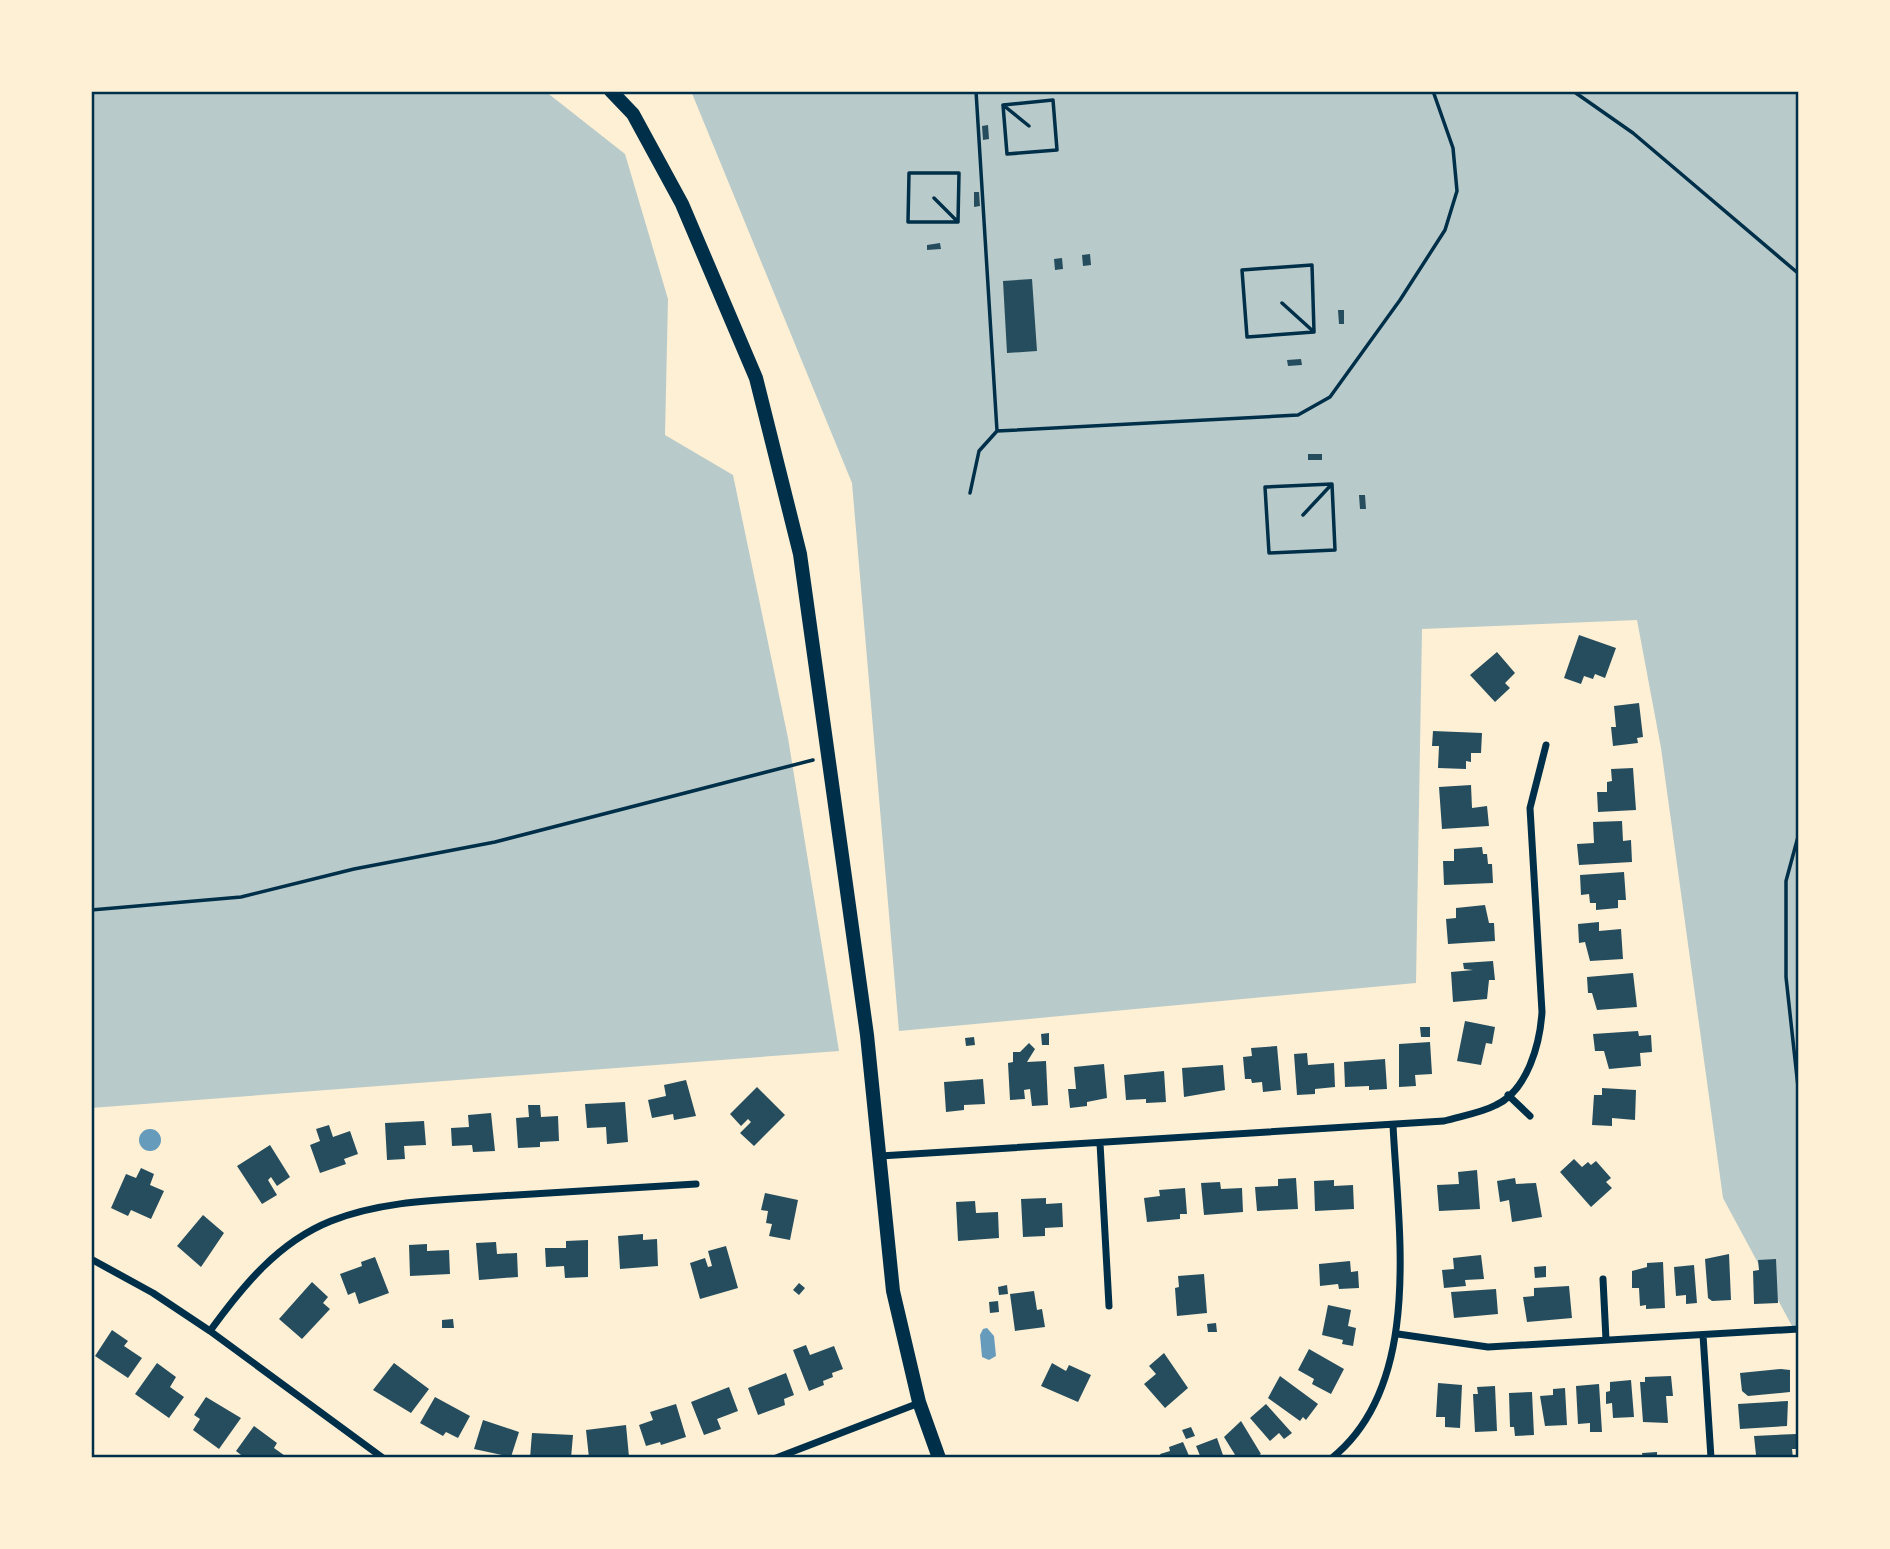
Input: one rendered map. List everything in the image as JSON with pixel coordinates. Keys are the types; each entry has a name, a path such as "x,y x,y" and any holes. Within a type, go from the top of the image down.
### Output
{"main road":[{"path":"611,91 633,114 682,204 756,378 800,554 864,1013 893,1291 919,1402 939,1458"}],"street":[{"path":"880,1156 1444,1121 1498,1105 1524,1078 1540,1039 1542,1012 1530,808 1546,745"},
{"path":"1508,1095 1530,1116"},
{"path":"1332,1458 1371,1409 1393,1359 1398,1334 1399,1254 1393,1125"},
{"path":"1100,1143 1109,1306"},
{"path":"210,1331 241,1289 280,1251 329,1222 363,1211 411,1202 696,1184"},
{"path":"91,1259 153,1293 210,1331 383,1458"},
{"path":"1603,1279 1606,1340"},
{"path":"1398,1334 1488,1347 1799,1329"},
{"path":"1703,1335 1711,1458"},
{"path":"776,1458 919,1402"}],"path":[{"path":"970,493 979,451 997,430 976,91"},
{"path":"997,430 1298,415 1330,397 1401,300 1446,230 1457,191 1453,148 1433,91"},
{"path":"1573,91 1633,133 1799,274"},
{"path":"1053,100 1057,150 1007,154 1003,104 1053,100"},
{"path":"1003,104 1028,126"},
{"path":"908,173 959,173 958,222 908,222 908,173"},
{"path":"934,198 958,222"},
{"path":"1312,265 1314,332 1247,337 1242,270 1312,265"},
{"path":"1282,303 1314,332"},
{"path":"1332,484 1335,550 1269,553 1265,487 1332,484"},
{"path":"1303,515 1332,484"},
{"path":"91,909 242,897 354,869 495,842 828,756"},
{"path":"1799,833 1786,881 1786,977 1799,1096"}],"shaded area":[{"path":"91,91 545,91 625,154 668,299 665,435 733,475 788,738 839,1051 91,1108"},
{"path":"691,91 1799,91 1799,1339 1723,1198 1661,748 1637,620 1422,629 1416,983 899,1031 852,483"}],"water":[{"path":"150,1129 158,1132 161,1140 158,1148 150,1151 142,1148 139,1140 142,1132"},
{"path":"987,1328 994,1336 996,1356 989,1360 982,1357 980,1335 983,1329"}],"building":[{"path":"988,125 989,139 983,140 982,126"},
{"path":"974,192 979,192 980,206 974,207"},
{"path":"940,243 941,249 927,250 927,245"},
{"path":"1090,254 1091,265 1083,266 1082,255"},
{"path":"1062,258 1063,269 1055,270 1054,259"},
{"path":"1032,279 1037,351 1007,353 1003,281"},
{"path":"1338,310 1344,310 1344,324 1339,324"},
{"path":"1301,359 1302,365 1288,366 1287,360"},
{"path":"1308,454 1322,454 1322,460 1308,460"},
{"path":"1359,495 1365,495 1366,509 1360,509"},
{"path":"1579,635 1616,648 1605,678 1595,674 1593,679 1584,676 1581,684 1564,678"},
{"path":"1497,652 1515,673 1505,683 1510,688 1495,702 1470,675"},
{"path":"1639,703 1643,737 1637,738 1638,743 1613,746 1611,727 1616,727 1614,706"},
{"path":"1433,731 1482,733 1481,753 1471,753 1471,762 1466,761 1466,769 1438,768 1439,746 1432,746"},
{"path":"1633,768 1636,810 1598,812 1597,792 1607,792 1607,782 1612,781 1611,769"},
{"path":"1471,785 1472,808 1487,806 1489,826 1442,829 1439,787"},
{"path":"1622,821 1623,841 1631,840 1632,862 1579,865 1577,844 1594,843 1593,822"},
{"path":"1482,847 1483,854 1487,854 1488,864 1492,864 1493,883 1444,885 1443,861 1454,861 1454,849"},
{"path":"1624,872 1626,900 1618,900 1618,908 1596,910 1596,903 1590,903 1589,894 1581,895 1580,875"},
{"path":"1485,905 1489,923 1494,923 1495,941 1448,944 1446,919 1456,918 1456,908"},
{"path":"1599,922 1599,931 1621,929 1623,959 1590,961 1585,942 1579,943 1578,924"},
{"path":"1493,961 1495,980 1489,980 1487,999 1453,1002 1451,972 1473,970 1464,969 1463,963"},
{"path":"1633,973 1637,1007 1597,1010 1592,993 1588,993 1587,977"},
{"path":"1465,1021 1495,1027 1492,1044 1486,1043 1481,1065 1457,1061"},
{"path":"1420,1027 1430,1027 1430,1037 1421,1037"},
{"path":"1638,1031 1639,1036 1651,1035 1652,1052 1640,1053 1641,1066 1609,1069 1604,1051 1595,1051 1593,1034"},
{"path":"1049,1033 1049,1045 1042,1045 1041,1034"},
{"path":"974,1037 975,1045 966,1046 965,1038"},
{"path":"1430,1042 1432,1074 1415,1075 1416,1086 1399,1087 1399,1044"},
{"path":"1029,1043 1035,1049 1027,1062 1046,1061 1048,1105 1032,1106 1030,1089 1024,1090 1025,1099 1010,1100 1008,1063 1013,1062 1013,1052 1020,1052"},
{"path":"1277,1046 1281,1090 1263,1092 1262,1082 1252,1083 1251,1079 1245,1079 1243,1057 1252,1056 1251,1048"},
{"path":"1307,1053 1308,1065 1334,1063 1335,1087 1315,1089 1315,1094 1297,1095 1294,1054"},
{"path":"1385,1059 1387,1089 1369,1090 1369,1086 1345,1087 1344,1062"},
{"path":"1104,1064 1107,1098 1087,1102 1087,1106 1070,1108 1068,1089 1076,1089 1074,1067"},
{"path":"1223,1065 1225,1090 1184,1097 1182,1068"},
{"path":"1164,1071 1166,1102 1126,1100 1124,1075"},
{"path":"983,1079 985,1104 964,1105 964,1110 946,1112 944,1082"},
{"path":"686,1080 696,1116 674,1120 673,1114 652,1118 648,1100 666,1096 664,1085"},
{"path":"757,1087 785,1115 754,1146 740,1133 751,1122 748,1119 741,1126 730,1114"},
{"path":"1602,1088 1636,1090 1635,1120 1612,1118 1612,1126 1592,1125 1594,1095 1602,1095"},
{"path":"625,1102 628,1142 607,1144 606,1127 587,1128 585,1104"},
{"path":"528,1105 540,1105 541,1117 558,1116 559,1141 540,1142 540,1147 518,1148 516,1118 529,1117"},
{"path":"491,1113 495,1151 473,1152 472,1145 452,1146 451,1128 469,1127 468,1115"},
{"path":"424,1121 426,1145 404,1146 405,1159 387,1160 385,1123"},
{"path":"329,1125 333,1137 350,1131 358,1154 344,1159 346,1164 320,1173 310,1145 320,1141 316,1129"},
{"path":"270,1145 290,1177 277,1186 271,1177 268,1180 277,1195 262,1204 237,1166"},
{"path":"1574,1159 1582,1167 1588,1162 1591,1165 1596,1161 1611,1178 1606,1182 1612,1188 1591,1207 1560,1172"},
{"path":"141,1168 154,1174 150,1185 164,1191 151,1219 131,1210 128,1216 111,1208 126,1174 136,1178"},
{"path":"1477,1170 1480,1209 1439,1211 1437,1185 1459,1184 1458,1172"},
{"path":"1296,1178 1298,1209 1257,1211 1255,1187 1278,1186 1278,1179"},
{"path":"1515,1178 1516,1184 1536,1183 1542,1217 1512,1222 1509,1200 1500,1202 1497,1181"},
{"path":"1334,1180 1334,1186 1353,1185 1354,1209 1315,1211 1314,1181"},
{"path":"1220,1182 1221,1189 1242,1188 1243,1212 1204,1215 1201,1183"},
{"path":"1185,1188 1187,1214 1180,1214 1180,1219 1147,1222 1144,1198 1160,1196 1159,1190"},
{"path":"765,1193 798,1200 790,1240 769,1236 772,1224 766,1223 768,1211 761,1210"},
{"path":"1046,1198 1046,1204 1062,1203 1063,1227 1045,1228 1045,1236 1023,1237 1021,1199"},
{"path":"975,1201 976,1213 998,1212 999,1238 958,1241 956,1202"},
{"path":"203,1215 224,1233 201,1267 177,1246"},
{"path":"643,1234 643,1240 657,1239 658,1266 620,1269 618,1236"},
{"path":"588,1240 588,1277 565,1278 564,1266 546,1267 545,1248 566,1248 566,1241"},
{"path":"496,1242 497,1254 517,1253 518,1277 479,1280 476,1243"},
{"path":"427,1244 427,1251 449,1250 450,1274 410,1276 409,1245"},
{"path":"726,1246 738,1288 700,1299 690,1263 705,1258 708,1267 712,1266 708,1251"},
{"path":"1729,1254 1731,1300 1712,1301 1708,1298 1705,1259"},
{"path":"1481,1255 1484,1279 1465,1280 1466,1286 1444,1288 1442,1270 1454,1269 1453,1258"},
{"path":"375,1257 389,1293 359,1304 355,1292 348,1295 340,1274 362,1266 361,1262"},
{"path":"1776,1259 1778,1303 1754,1304 1753,1271 1759,1270 1758,1260"},
{"path":"1350,1261 1351,1272 1358,1271 1359,1288 1339,1289 1338,1284 1320,1286 1319,1264"},
{"path":"1663,1262 1665,1308 1646,1309 1646,1305 1640,1306 1639,1288 1632,1288 1632,1271 1647,1267 1647,1263"},
{"path":"1694,1265 1697,1303 1686,1304 1686,1295 1676,1296 1674,1267"},
{"path":"1546,1266 1546,1277 1535,1278 1534,1267"},
{"path":"1204,1274 1207,1313 1177,1316 1175,1288 1179,1287 1178,1276"},
{"path":"312,1282 328,1297 323,1303 330,1309 302,1339 279,1319"},
{"path":"799,1283 805,1288 799,1295 793,1290"},
{"path":"1007,1285 1008,1294 999,1295 998,1287"},
{"path":"1569,1286 1572,1318 1527,1322 1523,1297 1534,1296 1534,1288"},
{"path":"1496,1289 1498,1314 1454,1318 1451,1292"},
{"path":"1034,1291 1037,1310 1042,1309 1045,1327 1015,1331 1010,1294"},
{"path":"998,1301 999,1312 990,1313 989,1302"},
{"path":"1328,1305 1351,1310 1348,1326 1356,1328 1353,1346 1342,1344 1343,1340 1322,1335"},
{"path":"453,1319 454,1328 442,1328 442,1320"},
{"path":"1216,1323 1217,1332 1208,1332 1207,1324"},
{"path":"112,1330 128,1341 124,1346 142,1358 128,1378 95,1356"},
{"path":"806,1345 810,1355 834,1346 843,1369 832,1373 833,1377 823,1381 824,1385 809,1391 793,1350"},
{"path":"1309,1349 1344,1369 1331,1394 1312,1384 1314,1379 1298,1370"},
{"path":"1164,1353 1188,1388 1165,1408 1144,1384 1156,1374 1149,1366"},
{"path":"157,1363 176,1377 170,1387 184,1397 169,1418 135,1394"},
{"path":"394,1363 429,1389 411,1413 373,1390"},
{"path":"1052,1363 1066,1371 1069,1365 1091,1375 1078,1402 1041,1386"},
{"path":"1790,1370 1790,1392 1748,1396 1742,1391 1740,1373"},
{"path":"786,1373 794,1395 784,1399 785,1405 758,1415 748,1388"},
{"path":"1280,1376 1318,1404 1306,1420 1303,1417 1300,1421 1268,1398"},
{"path":"1671,1376 1673,1396 1666,1396 1668,1423 1643,1422 1640,1382 1645,1382 1645,1377"},
{"path":"1631,1380 1634,1417 1613,1418 1612,1403 1606,1404 1606,1392 1610,1391 1610,1382"},
{"path":"1438,1383 1462,1385 1460,1428 1445,1427 1445,1417 1436,1417"},
{"path":"1599,1384 1602,1432 1590,1432 1590,1423 1578,1424 1576,1386"},
{"path":"1495,1386 1497,1431 1475,1432 1473,1394 1478,1394 1477,1387"},
{"path":"729,1387 738,1411 717,1419 721,1429 704,1435 691,1402"},
{"path":"1565,1388 1567,1425 1545,1426 1540,1396 1553,1395 1553,1389"},
{"path":"1532,1392 1534,1435 1515,1436 1514,1427 1510,1427 1509,1393"},
{"path":"206,1397 241,1418 219,1449 193,1430 200,1419 194,1415"},
{"path":"435,1397 470,1416 458,1438 446,1432 443,1436 420,1423"},
{"path":"1788,1401 1787,1426 1740,1429 1738,1404"},
{"path":"676,1404 686,1437 661,1445 660,1442 646,1446 639,1425 653,1420 650,1412"},
{"path":"1266,1404 1292,1433 1284,1439 1279,1433 1270,1441 1250,1418"},
{"path":"483,1420 519,1432 511,1457 474,1449"},
{"path":"1241,1421 1261,1454 1254,1458 1237,1458 1224,1437"},
{"path":"626,1425 629,1457 589,1458 586,1430"},
{"path":"254,1426 277,1443 274,1448 288,1458 245,1458 236,1451"},
{"path":"1191,1427 1195,1436 1186,1439 1182,1430"},
{"path":"532,1433 573,1435 571,1458 530,1458"},
{"path":"1796,1434 1797,1449 1792,1449 1793,1458 1762,1458 1756,1455 1754,1436"},
{"path":"1217,1438 1224,1458 1201,1458 1196,1446"},
{"path":"1183,1442 1190,1458 1162,1458 1160,1454 1170,1451 1169,1447"},
{"path":"1657,1452 1657,1455 1666,1455 1666,1458 1643,1458 1642,1453"}]}
